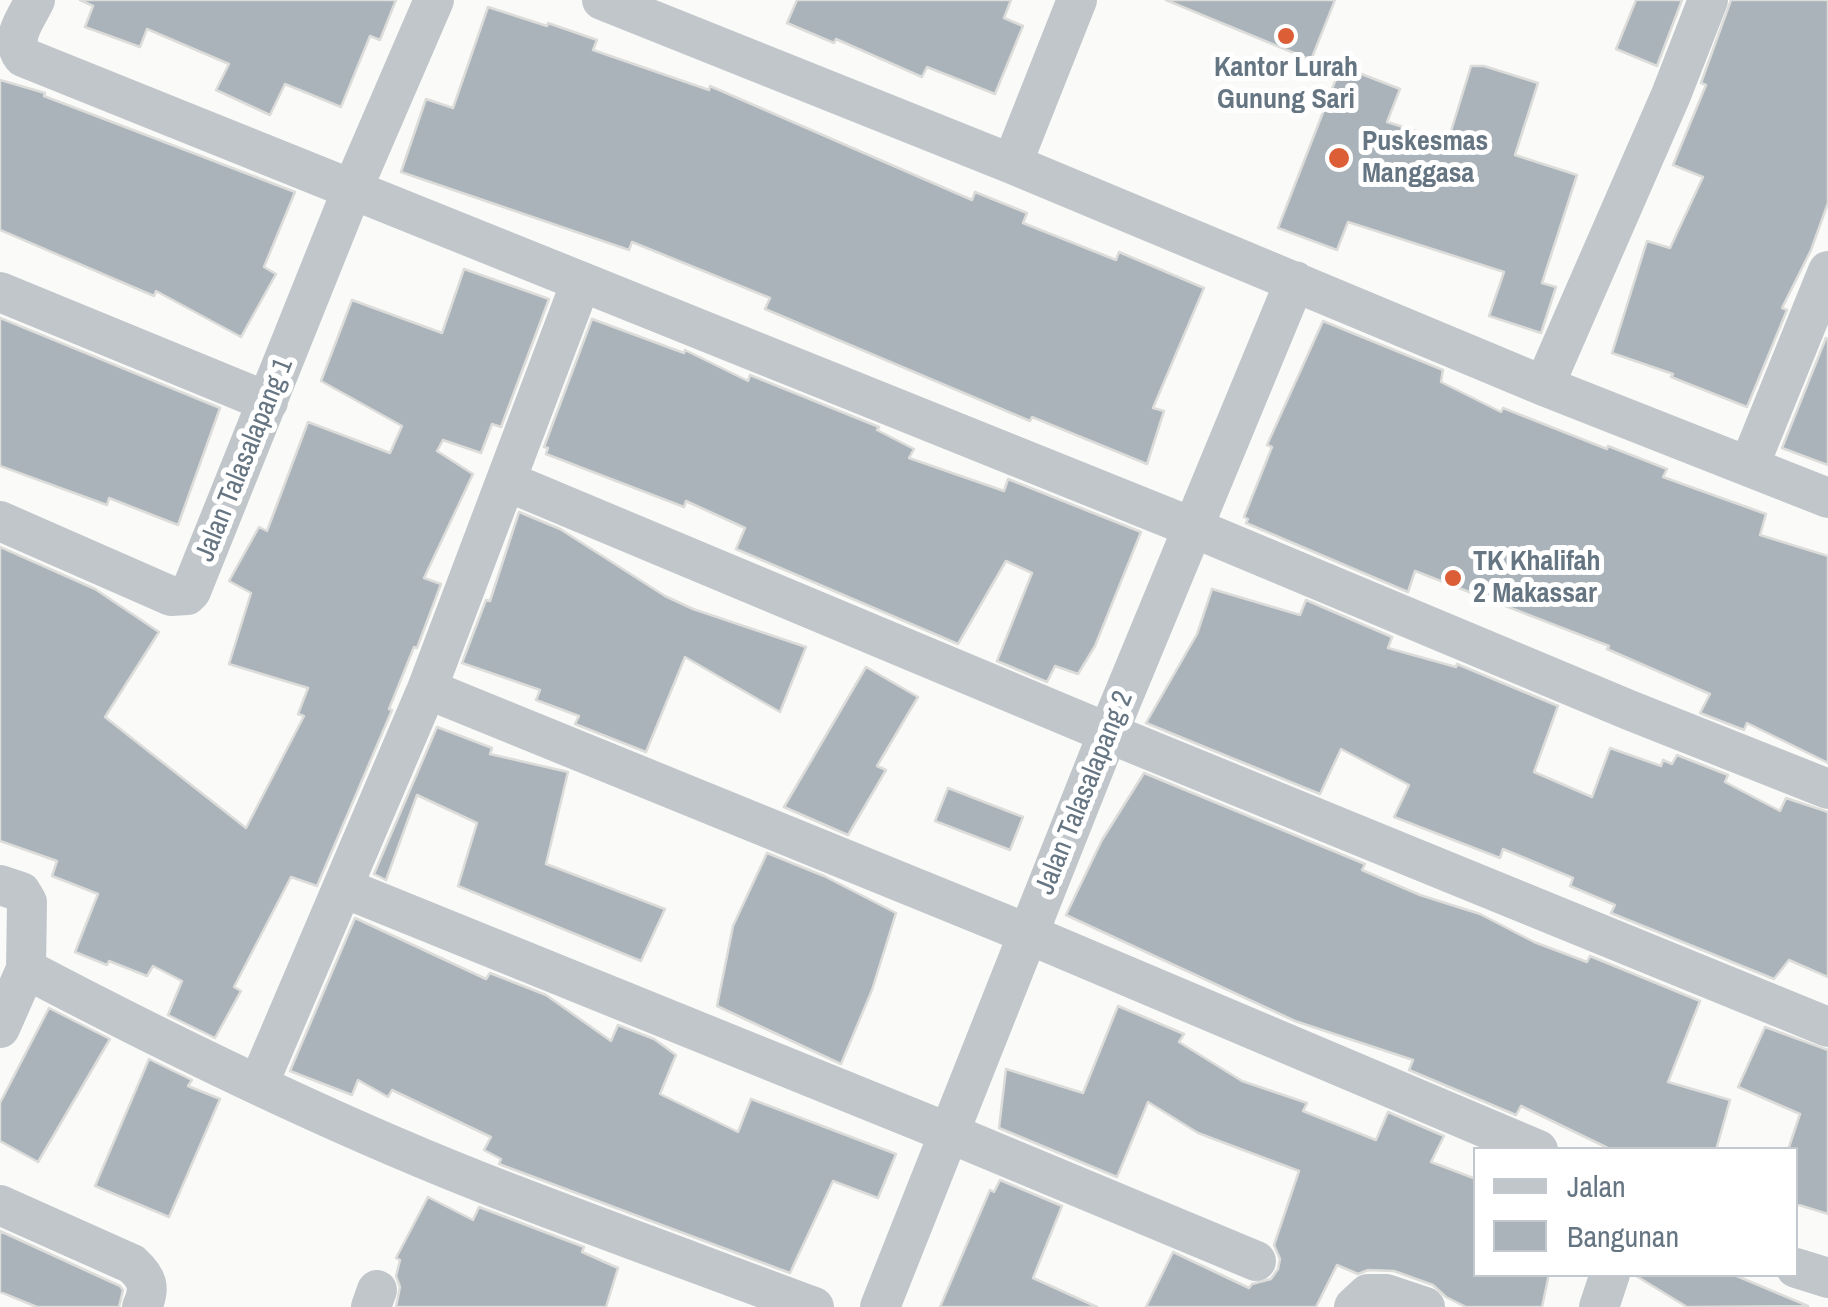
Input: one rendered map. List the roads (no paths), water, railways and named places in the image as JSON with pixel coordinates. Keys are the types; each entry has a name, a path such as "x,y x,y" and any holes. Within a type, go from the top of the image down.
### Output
{"street":[{"path":"36,0 16,39 23,57 1194,528 1828,789"},
{"name":"Jalan Talasalapang 1","path":"0,520 171,596 187,595 195,585 352,190 434,0"},
{"path":"602,0 1012,164 1544,386 1828,498"},
{"path":"1012,164 1078,0"},
{"path":"1544,386 1672,95 1708,0"},
{"path":"1749,466 1828,270"},
{"name":"Jalan Talasalapang 2","path":"880,1307 1108,733 1295,281"},
{"path":"258,1085 426,690 581,282"},
{"path":"0,292 268,402"},
{"path":"506,480 1108,733 1828,1027"},
{"path":"426,690 1030,934 1531,1147"},
{"path":"0,885 21,892 27,902 26,968 0,1028"},
{"path":"344,888 1256,1261"},
{"path":"26,968 142,1030 258,1085 498,1189 814,1307"},
{"path":"0,1204 132,1264 143,1274 148,1286 142,1307"},
{"path":"1798,1269 1828,1278"},
{"path":"1599,1307 1609,1277"},
{"path":"1354,1307 1368,1294 1386,1294 1426,1307"}],"place":[{"name":"Kantor Lurah Gunung Sari","path":"1286,36"},
{"name":"Puskesmas Manggasa","path":"1339,158"},
{"name":"TK Khalifah 2 Makassar","path":"1453,578"}]}
